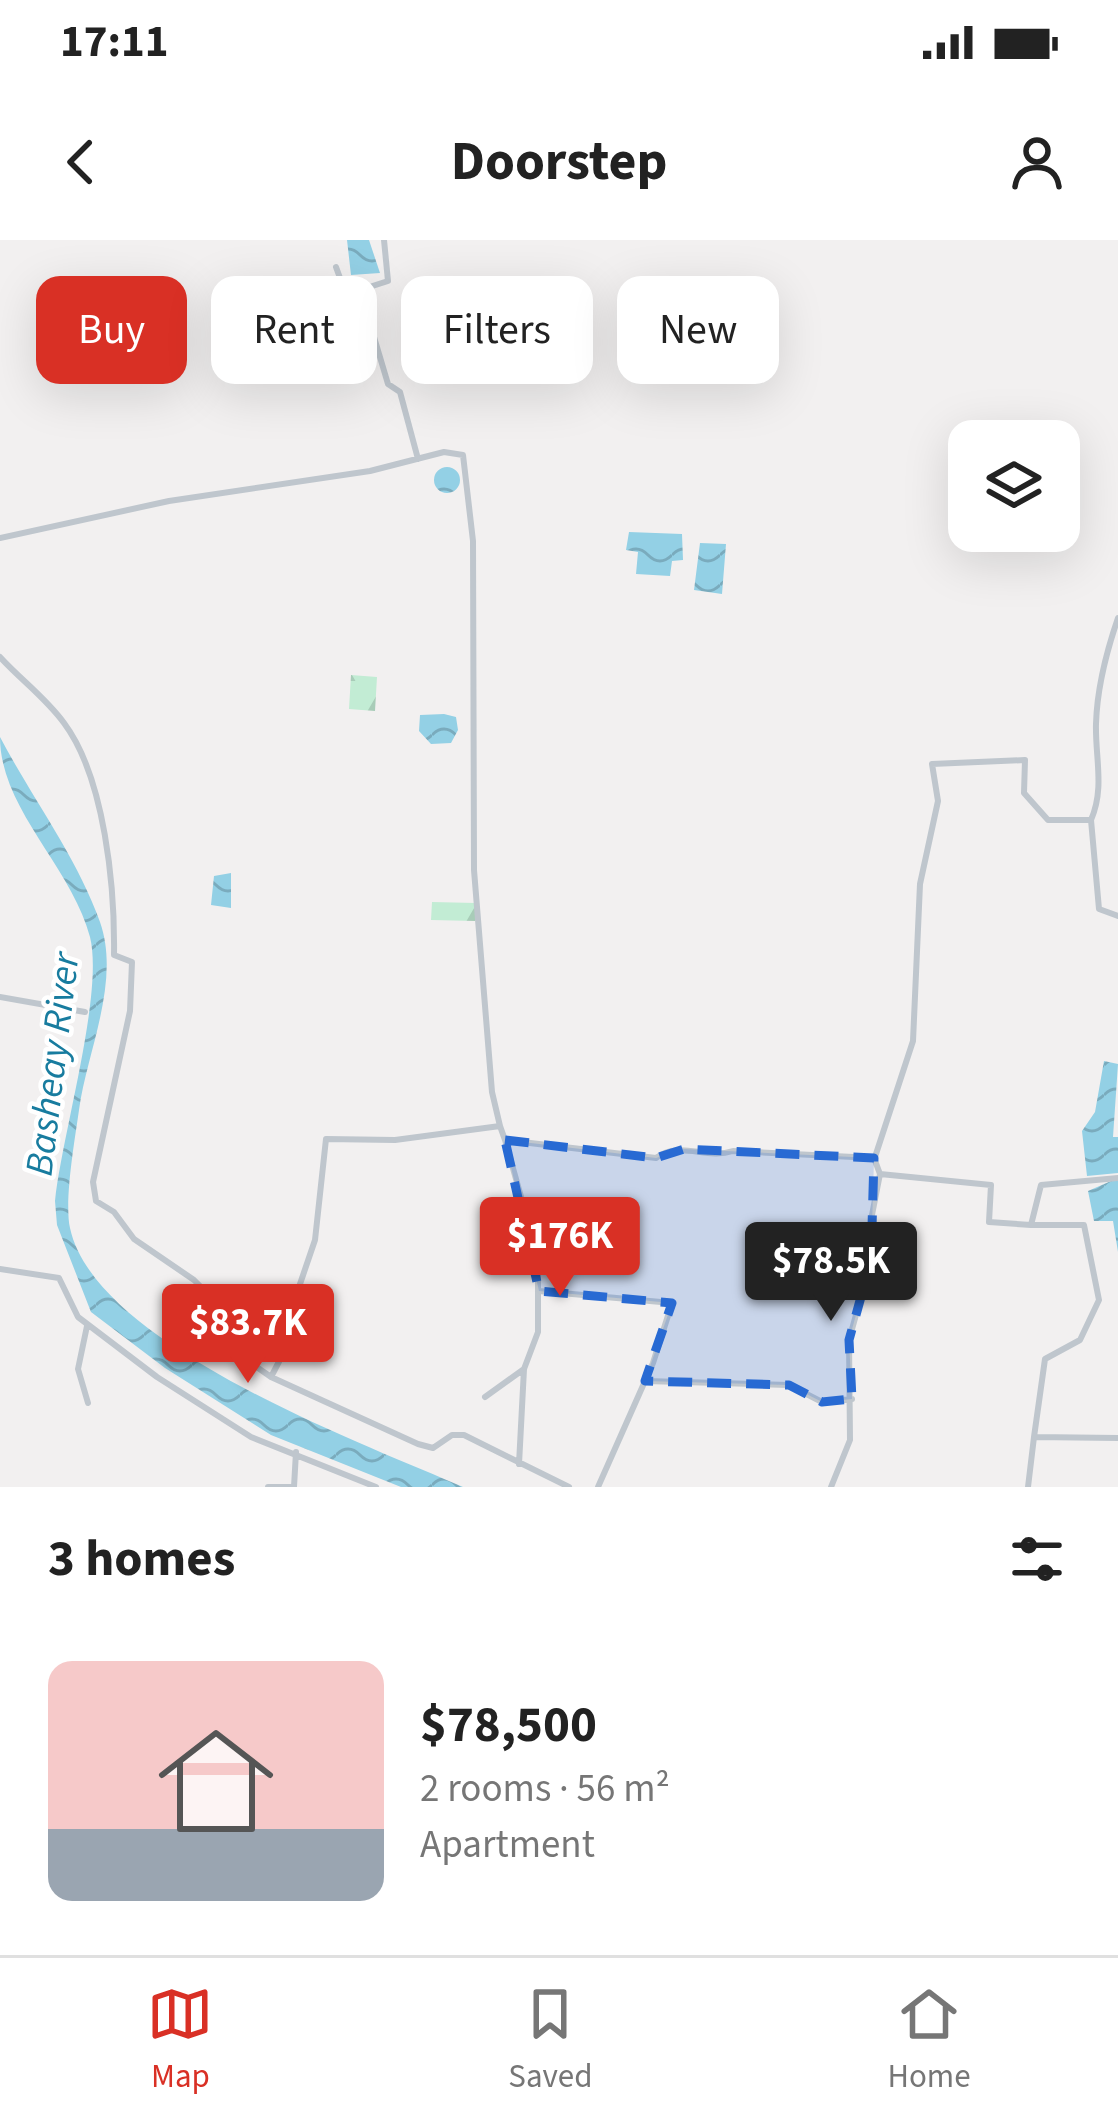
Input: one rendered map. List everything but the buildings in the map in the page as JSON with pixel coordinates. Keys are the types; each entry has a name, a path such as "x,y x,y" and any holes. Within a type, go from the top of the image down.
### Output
{"street":[{"path":"377,285 388,281 384,240"},
{"path":"336,267 339,276"},
{"path":"377,347 388,384 400,392 418,459"},
{"path":"0,538 169,502 454,452 466,461 472,542 474,870 492,1092 538,1257 538,1332 524,1369 519,1463"},
{"path":"1118,618 1099,691 1100,801 1091,820 1099,909 1118,916"},
{"path":"0,657 50,704 88,766 113,888 114,955 132,962 130,1011 94,1197 146,1249 194,1280 223,1309 245,1319 238,1354 271,1377 418,1444 434,1448 452,1435 464,1435 568,1487"},
{"path":"831,1487 850,1440 849,1340 871,1261 871,1220 880,1174 874,1158 913,1041 920,884 938,801 932,764 1025,760 1024,793 1048,820 1091,820"},
{"path":"0,997 85,1012"},
{"path":"271,1377 298,1325 299,1287 315,1240 326,1139 395,1140 500,1126"},
{"path":"505,1140 656,1158 668,1149 713,1157 733,1150 874,1158"},
{"path":"880,1174 991,1185 989,1222 1084,1225 1099,1300 1080,1340 1045,1359 1028,1487"},
{"path":"1031,1225 1041,1185 1118,1178"},
{"path":"0,1269 59,1278 87,1326 251,1437 376,1487"},
{"path":"539,1291 672,1303 645,1381 598,1487"},
{"path":"87,1326 78,1369 88,1402"},
{"path":"485,1397 524,1369"},
{"path":"645,1381 789,1384 822,1402 852,1399"},
{"path":"1034,1437 1118,1438"},
{"path":"268,1487 294,1487 296,1452"}],"highlighted area":[{"path":"505,1140 656,1158 684,1149 874,1158 871,1261 849,1340 852,1399 822,1402 789,1385 645,1381 672,1303 539,1291"}],"green space":[{"path":"351,675 377,677 375,711 349,709"},
{"path":"432,902 476,903 475,921 431,920"}],"water":[{"path":"347,240 369,240 380,273 351,275"},
{"path":"447,467 460,480 447,493 434,480"},
{"path":"629,532 682,534 683,560 672,561 670,576 636,574 638,552 626,550"},
{"path":"700,543 726,544 722,594 694,590"},
{"path":"420,715 456,717 458,730 451,743 431,744 419,731"},
{"path":"0,737 79,874 105,945 105,992 83,1087 68,1202 70,1228 90,1271 128,1312 238,1385 463,1487 401,1487 271,1435 165,1368 91,1312 57,1225 55,1201 87,1028 93,962 90,937 68,886 12,789"},
{"path":"231,873 231,908 211,905 214,876"},
{"path":"1104,1061 1118,1064 1113,1137 1118,1137 1118,1173 1087,1176 1082,1131 1095,1112"},
{"path":"1118,1178 1118,1252 1113,1221 1094,1221 1088,1191"}],"water label":[{"name":"Basheay River","path":"51,1064"}]}
